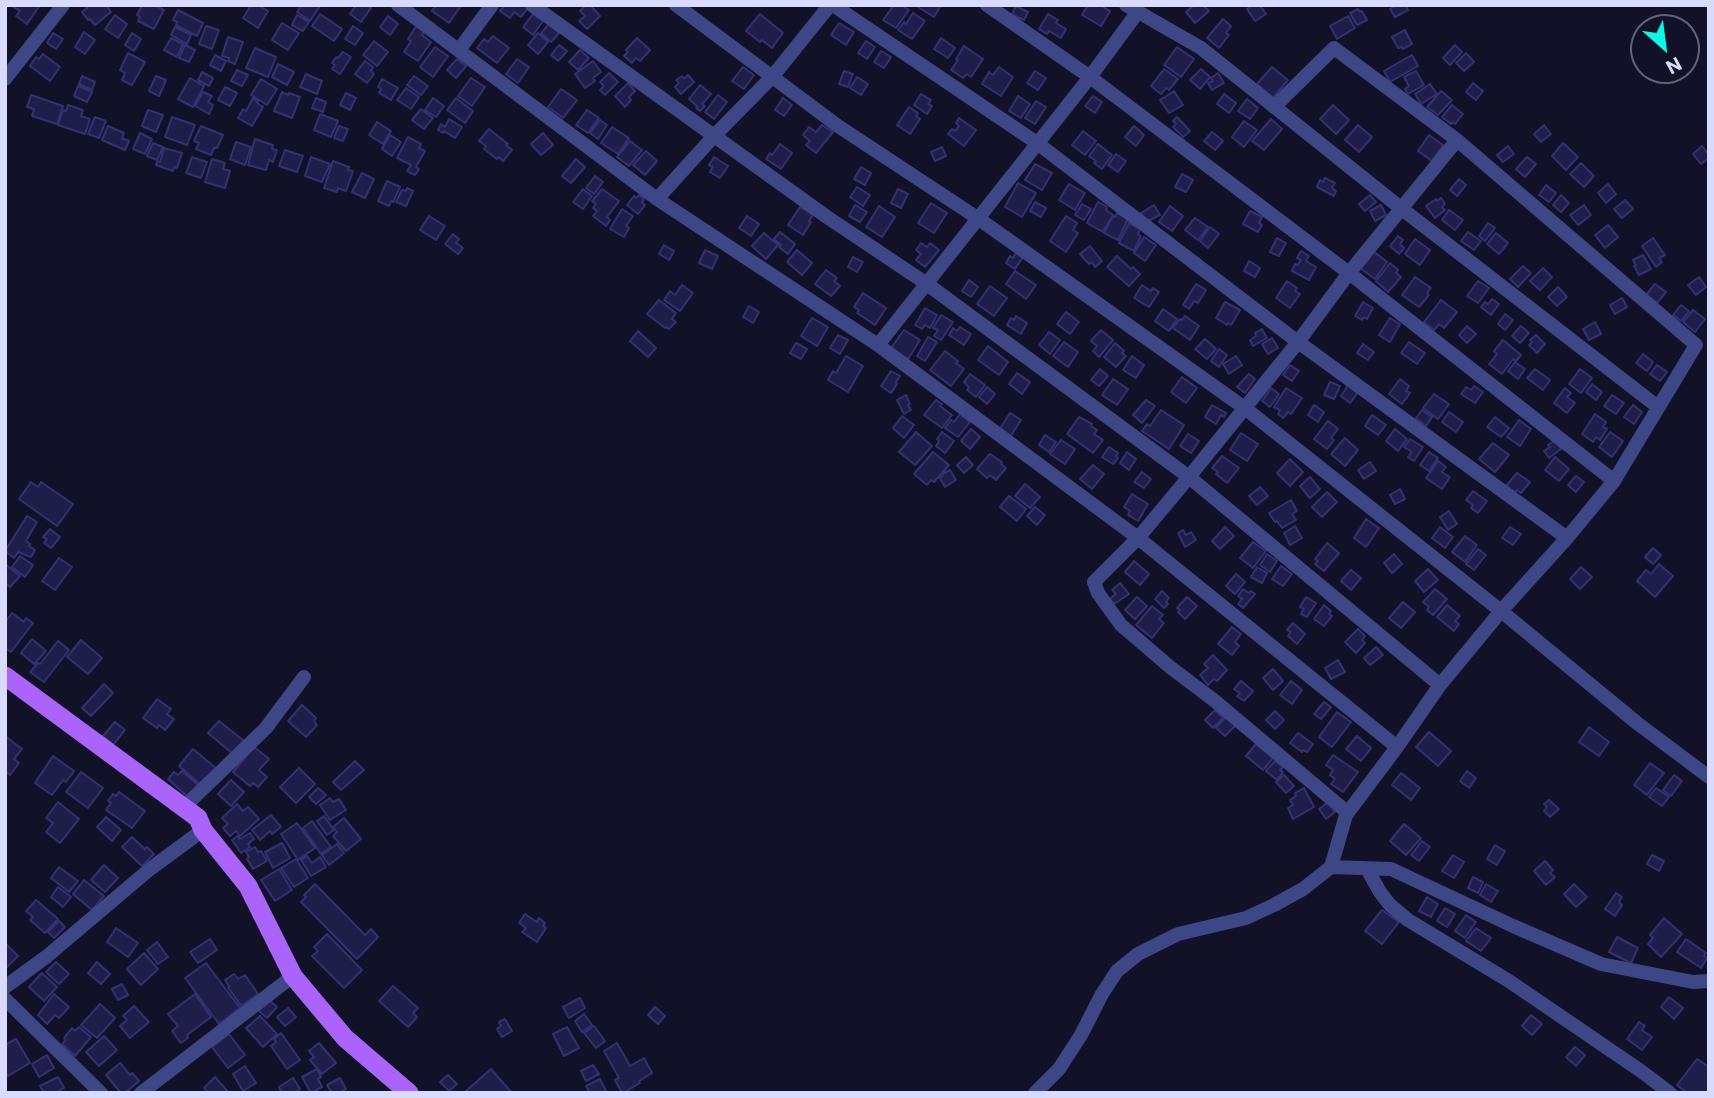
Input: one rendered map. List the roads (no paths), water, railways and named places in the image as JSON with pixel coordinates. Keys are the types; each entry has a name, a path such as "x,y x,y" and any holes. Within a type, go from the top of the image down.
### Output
{"main road":[{"path":"5,676 198,818 203,830 248,886 293,976 345,1038 409,1093"}],"street":[{"path":"7,71 64,5"},
{"path":"398,5 657,199 878,345 1138,538 1397,747"},
{"path":"459,50 492,5"},
{"path":"532,5 827,217 927,284 1189,477 1440,685"},
{"path":"676,5 838,126 979,219 1245,409 1501,611 1637,723 1709,777"},
{"path":"657,199 772,77 831,5 1037,143 1298,342 1567,538"},
{"path":"987,5 1090,77 1349,273 1614,481"},
{"path":"878,345 1090,77 1132,9 1201,48 1402,209 1658,407"},
{"path":"1035,1093 1059,1069 1117,971 1138,954 1178,934 1246,918 1303,890 1331,867 1348,813 1440,685 1614,481 1696,345 1457,140 1334,48 1274,107"},
{"path":"1348,813 1121,625 1098,593 1094,582 1138,538 1245,409 1349,273 1457,140"},
{"path":"184,807 266,728 303,677"},
{"path":"5,987 46,957 150,869 203,830"},
{"path":"1331,867 1391,869 1601,964 1693,982 1709,981"},
{"path":"1367,869 1390,905 1408,920 1509,981 1670,1093"},
{"path":"141,1093 293,976"},
{"path":"5,999 101,1093"}]}
